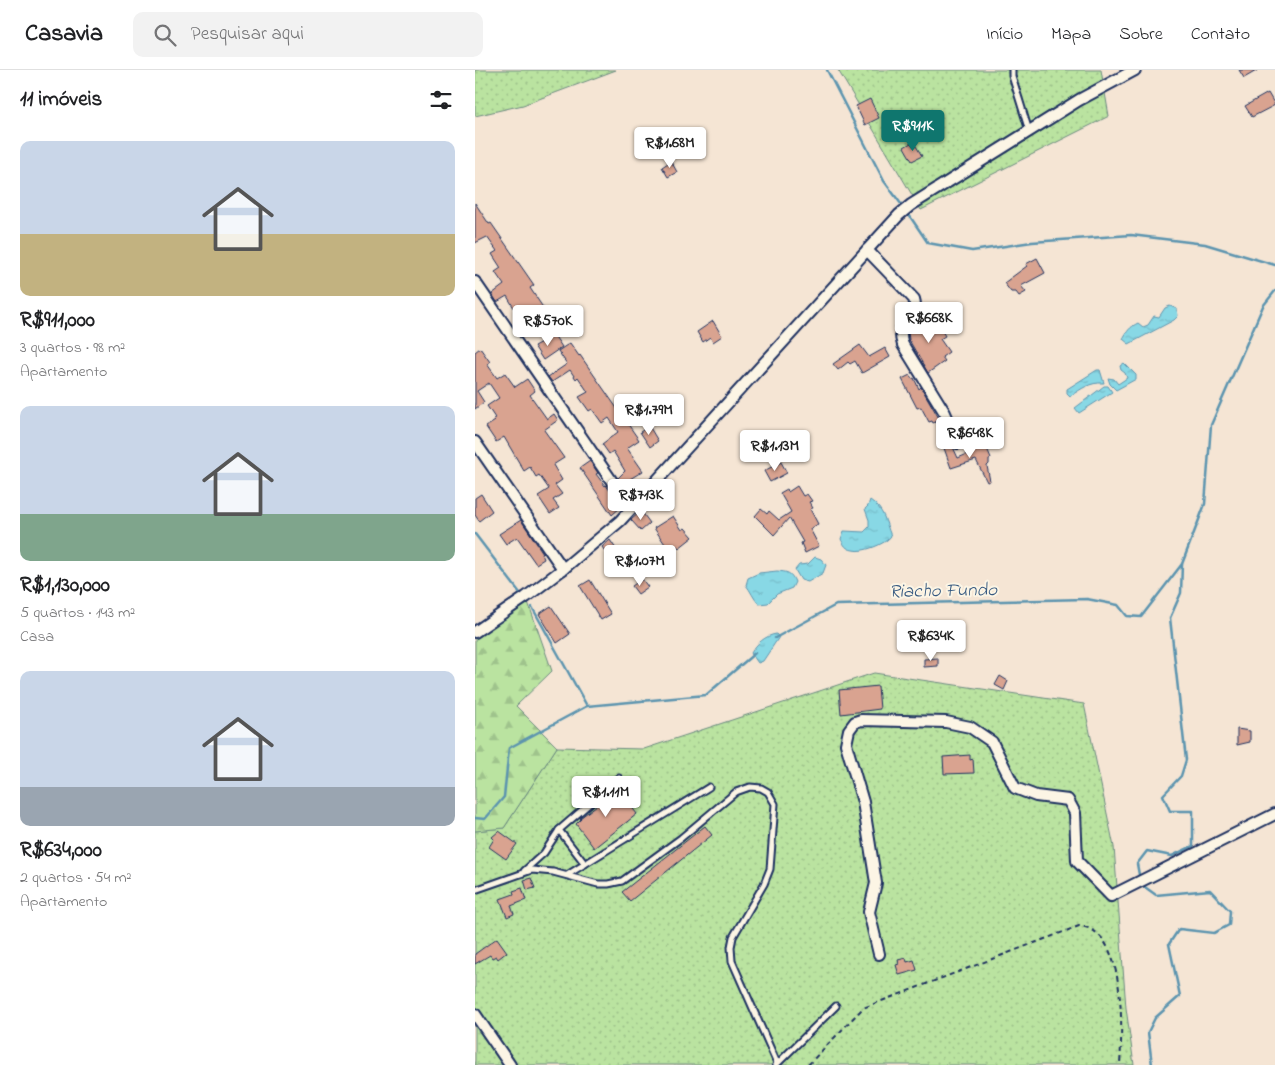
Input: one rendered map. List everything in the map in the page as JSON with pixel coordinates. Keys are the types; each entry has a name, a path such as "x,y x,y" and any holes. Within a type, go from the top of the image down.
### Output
{"street":[{"path":"475,632 563,569 620,521 899,215 911,205 1079,100 1135,70"},
{"path":"867,250 914,300 916,305 914,312 902,325 901,336 903,345 945,413 958,443"},
{"path":"475,283 631,509"},
{"path":"475,442 563,569"},
{"path":"879,954 869,912 876,883 863,802 847,744 849,730 855,722 861,720 946,722 970,727 992,742 1015,788 1036,796 1068,800 1075,813 1077,861 1111,896 1275,814"},
{"path":"475,1014 509,1065"}],"lane":[{"path":"1012,70 1012,76 1029,131"},
{"path":"521,873 544,854 559,830 619,778"},
{"path":"567,875 709,787"},
{"path":"475,890 532,870 544,870 598,884 622,881 681,838 736,792 750,787 761,788 768,792 775,804 770,869 764,884 733,937 731,947 732,961 776,1064 836,1006"},
{"path":"559,830 585,864"}],"path":[{"path":"808,1065 863,1008 1079,926 1099,934 1113,959 1118,987 1120,1017 1120,1065"}],"green space":[{"path":"475,70 616,70 523,105 475,116"},
{"path":"838,70 1101,70 1109,116 921,210"},
{"path":"528,602 552,671 516,706 557,747 504,828 475,831 475,637"},
{"path":"874,673 1084,704 1114,847 1126,1008 1134,1065 475,1065 475,831 504,828 557,747 644,749"}],"water":[{"path":"1170,306 1177,309 1178,316 1174,320 1129,344 1123,339 1127,331 1133,326 1138,323 1143,327 1148,325 1154,316 1159,317 1165,308"},
{"path":"1124,363 1136,375 1136,379 1116,390 1110,384 1108,378 1114,379 1118,384 1127,378 1120,366"},
{"path":"1100,370 1104,383 1090,385 1070,396 1067,393 1067,389"},
{"path":"1104,386 1108,386 1112,392 1079,413 1075,408"},
{"path":"870,500 881,511 891,536 879,545 868,549 857,551 849,549 841,539 844,531 864,532 869,527 869,520 865,509"},
{"path":"815,557 821,559 826,565 823,573 808,582 801,580 795,570 799,565 808,564"},
{"path":"786,572 792,576 795,582 792,588 777,594 768,603 759,604 746,585 748,578 759,573"},
{"path":"776,634 779,637 763,661 758,663 751,653 762,640"}],"building":[{"path":"1239,70 1258,70 1244,78"},
{"path":"1268,93 1275,105 1252,117 1245,106"},
{"path":"870,99 879,118 865,125 856,106"},
{"path":"911,143 914,147 916,146 922,156 912,161 904,147"},
{"path":"671,161 677,172 668,177 662,167"},
{"path":"475,203 534,285 530,288 548,315 527,330 507,296 497,302 492,294 504,285 495,272 501,268 492,254 497,251 487,237 475,243"},
{"path":"1037,258 1045,273 1021,286 1026,292 1019,296 1016,292 1011,292 1004,283 1027,266 1026,264"},
{"path":"934,317 945,336 940,339 949,352 942,357 945,361 928,373 909,340 908,332"},
{"path":"713,321 722,336 713,342 710,337 703,342 697,332"},
{"path":"554,335 562,347 543,360 534,346"},
{"path":"570,343 639,440 627,448 643,471 630,479 635,487 629,493 618,478 625,471 613,451 609,454 602,444 618,432 609,418 602,423 592,409 589,411 579,397 588,392 578,377 576,379 570,370 552,382 548,377 567,364 558,351"},
{"path":"860,345 869,357 885,348 890,357 862,373 855,361 850,364 848,362 838,370 833,364"},
{"path":"480,348 490,362 487,364 497,378 505,373 515,387 527,379 535,391 530,395 547,419 554,414 558,420 544,430 564,458 553,465 562,480 555,485 562,494 553,500 559,508 550,514 538,496 549,489 539,475 536,477 530,467 524,471 504,437 496,442 486,427 495,421 487,406 499,398 489,383 477,391 484,402 475,409 475,352"},
{"path":"910,375 912,379 914,378 919,389 921,387 940,420 933,423 932,421 929,422 921,407 917,408 902,379"},
{"path":"649,426 658,441 650,447 640,432"},
{"path":"952,445 958,458 986,446 991,458 987,466 990,481 987,482 976,460 951,468 944,448"},
{"path":"590,461 598,473 596,474 621,507 612,515 580,468"},
{"path":"781,462 787,473 770,482 764,471"},
{"path":"797,486 803,496 807,494 812,501 809,502 813,508 810,509 818,524 810,529 819,546 805,553 801,543 803,542 789,518 774,535 755,516 761,509 767,514 769,511 779,520 791,512 780,493 787,489 788,492"},
{"path":"481,494 492,511 479,521 475,515 475,498"},
{"path":"641,511 650,523 641,531 631,520"},
{"path":"673,516 682,530 685,528 693,537 679,548 677,546 669,550 654,528"},
{"path":"521,520 543,553 544,559 536,564 517,537 506,544 499,534"},
{"path":"610,540 626,564 618,570 602,547"},
{"path":"642,579 648,587 638,594 632,586"},
{"path":"590,580 611,614 601,620 580,586"},
{"path":"551,606 570,634 557,643 539,614"},
{"path":"938,658 938,666 924,667 924,659"},
{"path":"1000,676 1008,681 1004,690 995,685"},
{"path":"878,686 880,709 841,714 839,690"},
{"path":"1237,729 1250,731 1250,742 1237,745"},
{"path":"970,755 970,760 973,759 974,773 944,774 943,757"},
{"path":"618,789 637,814 594,848 576,824 580,818"},
{"path":"705,826 712,835 630,901 622,892"},
{"path":"499,831 517,844 506,859 489,847 494,839 492,837"},
{"path":"531,878 535,888 527,890 524,880"},
{"path":"522,888 526,900 511,906 514,914 507,917 500,899 514,894 513,891"},
{"path":"497,938 507,952 498,959 496,956 492,958 490,955 475,964 475,954"},
{"path":"906,958 907,962 914,960 917,970 899,975 896,965 899,964 898,960"}],"waterway":[{"path":"827,70 884,181 904,208"},
{"path":"907,212 928,243 972,251 1032,242 1131,235 1205,244 1275,265"},
{"name":"Riacho Fundo","path":"775,638 836,605 1087,599 1118,605 1127,616 1141,617 1182,564 1205,504 1211,425 1263,306 1275,291"},
{"path":"475,534 520,593"},
{"path":"1140,880 1137,864 1147,851 1172,856 1193,846 1193,811 1170,811 1163,795 1181,776 1186,760 1170,618 1181,593 1182,564"},
{"path":"532,607 587,706"},
{"name":"Riacho Fundo","path":"475,818 485,819 504,797 509,748 587,706 706,695 755,653"},
{"path":"1142,885 1156,895 1210,890 1230,911 1229,925 1214,933 1179,929 1169,944 1180,996 1155,1018 1148,1032 1152,1065"}]}
